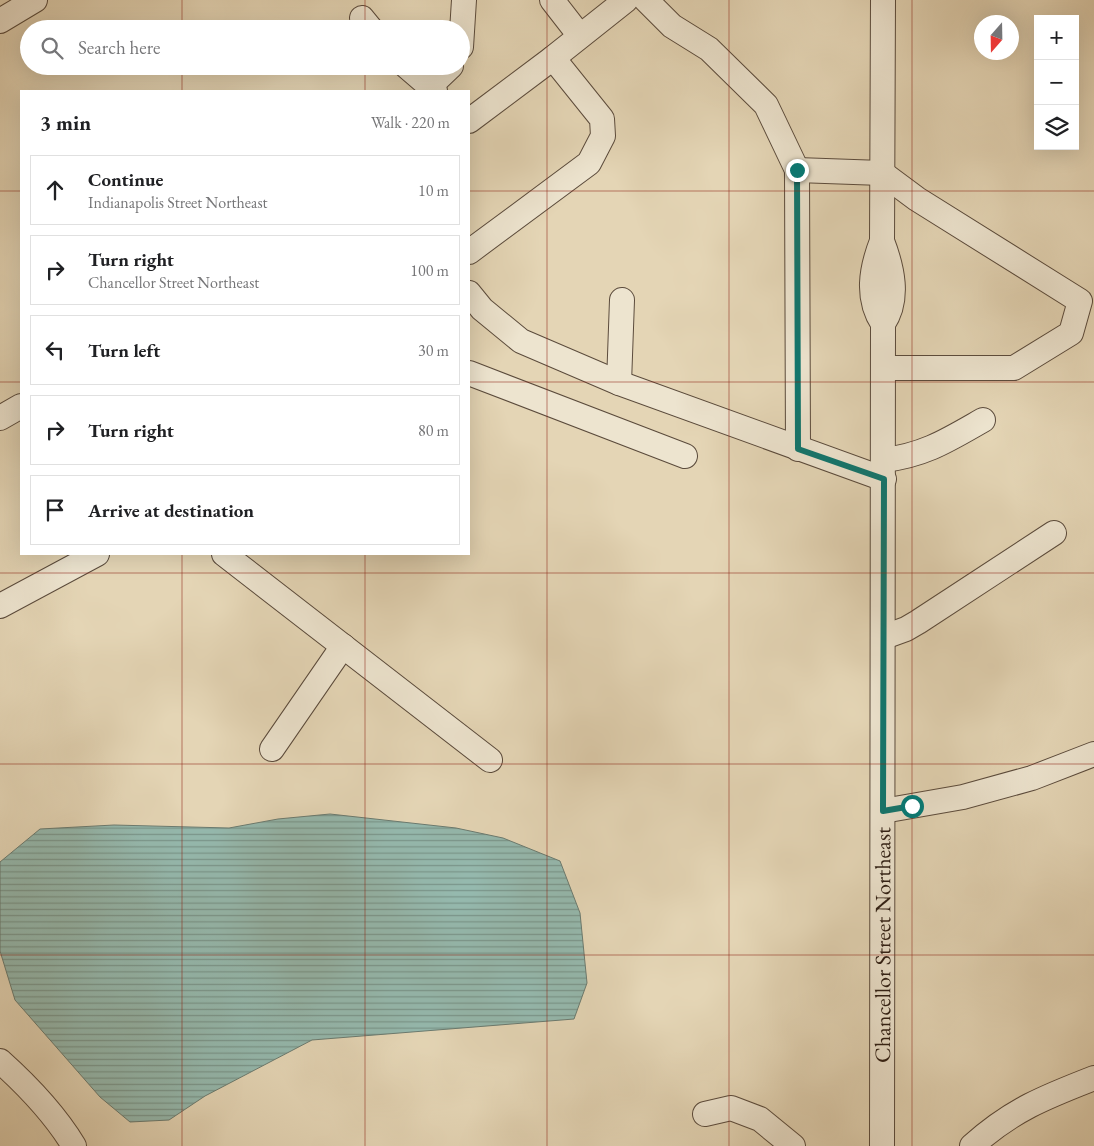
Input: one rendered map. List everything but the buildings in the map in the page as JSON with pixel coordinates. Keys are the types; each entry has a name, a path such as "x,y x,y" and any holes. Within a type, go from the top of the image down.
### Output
{"street":[{"path":"0,21 35,0"},
{"path":"463,20 464,0"},
{"path":"552,0 580,36"},
{"path":"470,120 626,0"},
{"path":"646,0 672,26 710,49 766,105 797,170 798,449"},
{"name":"Chancellor Street Northeast","path":"882,0 882,241 873,264 872,285 876,312 883,324 882,1146"},
{"path":"470,251 589,163 603,136 602,120 553,58"},
{"path":"416,75 432,89 444,75"},
{"path":"797,170 882,173 917,200 1080,301 1071,333 1014,368 883,368"},
{"path":"470,294 482,308 521,341 619,383 798,449 884,470 936,447 983,420"},
{"path":"619,383 622,300"},
{"path":"470,373 685,456"},
{"path":"0,418 20,407"},
{"path":"884,637 906,630 1054,533"},
{"path":"0,606 96,555"},
{"path":"225,555 490,760"},
{"path":"272,749 343,646"},
{"path":"883,811 963,797 1032,778 1094,754"},
{"path":"0,1062 25,1084 57,1119 74,1146"},
{"path":"972,1146 1007,1117 1050,1095 1094,1078"},
{"path":"705,1114 731,1108 760,1119 793,1146"}],"water":[{"path":"330,814 456,828 503,838 560,861 580,913 587,983 574,1019 312,1040 205,1096 169,1120 130,1122 100,1097 15,1000 0,951 0,862 40,829 114,825 229,828 278,819"}],"route":[{"path":"797,170 798,449 884,479 883,811 912,806"}]}
